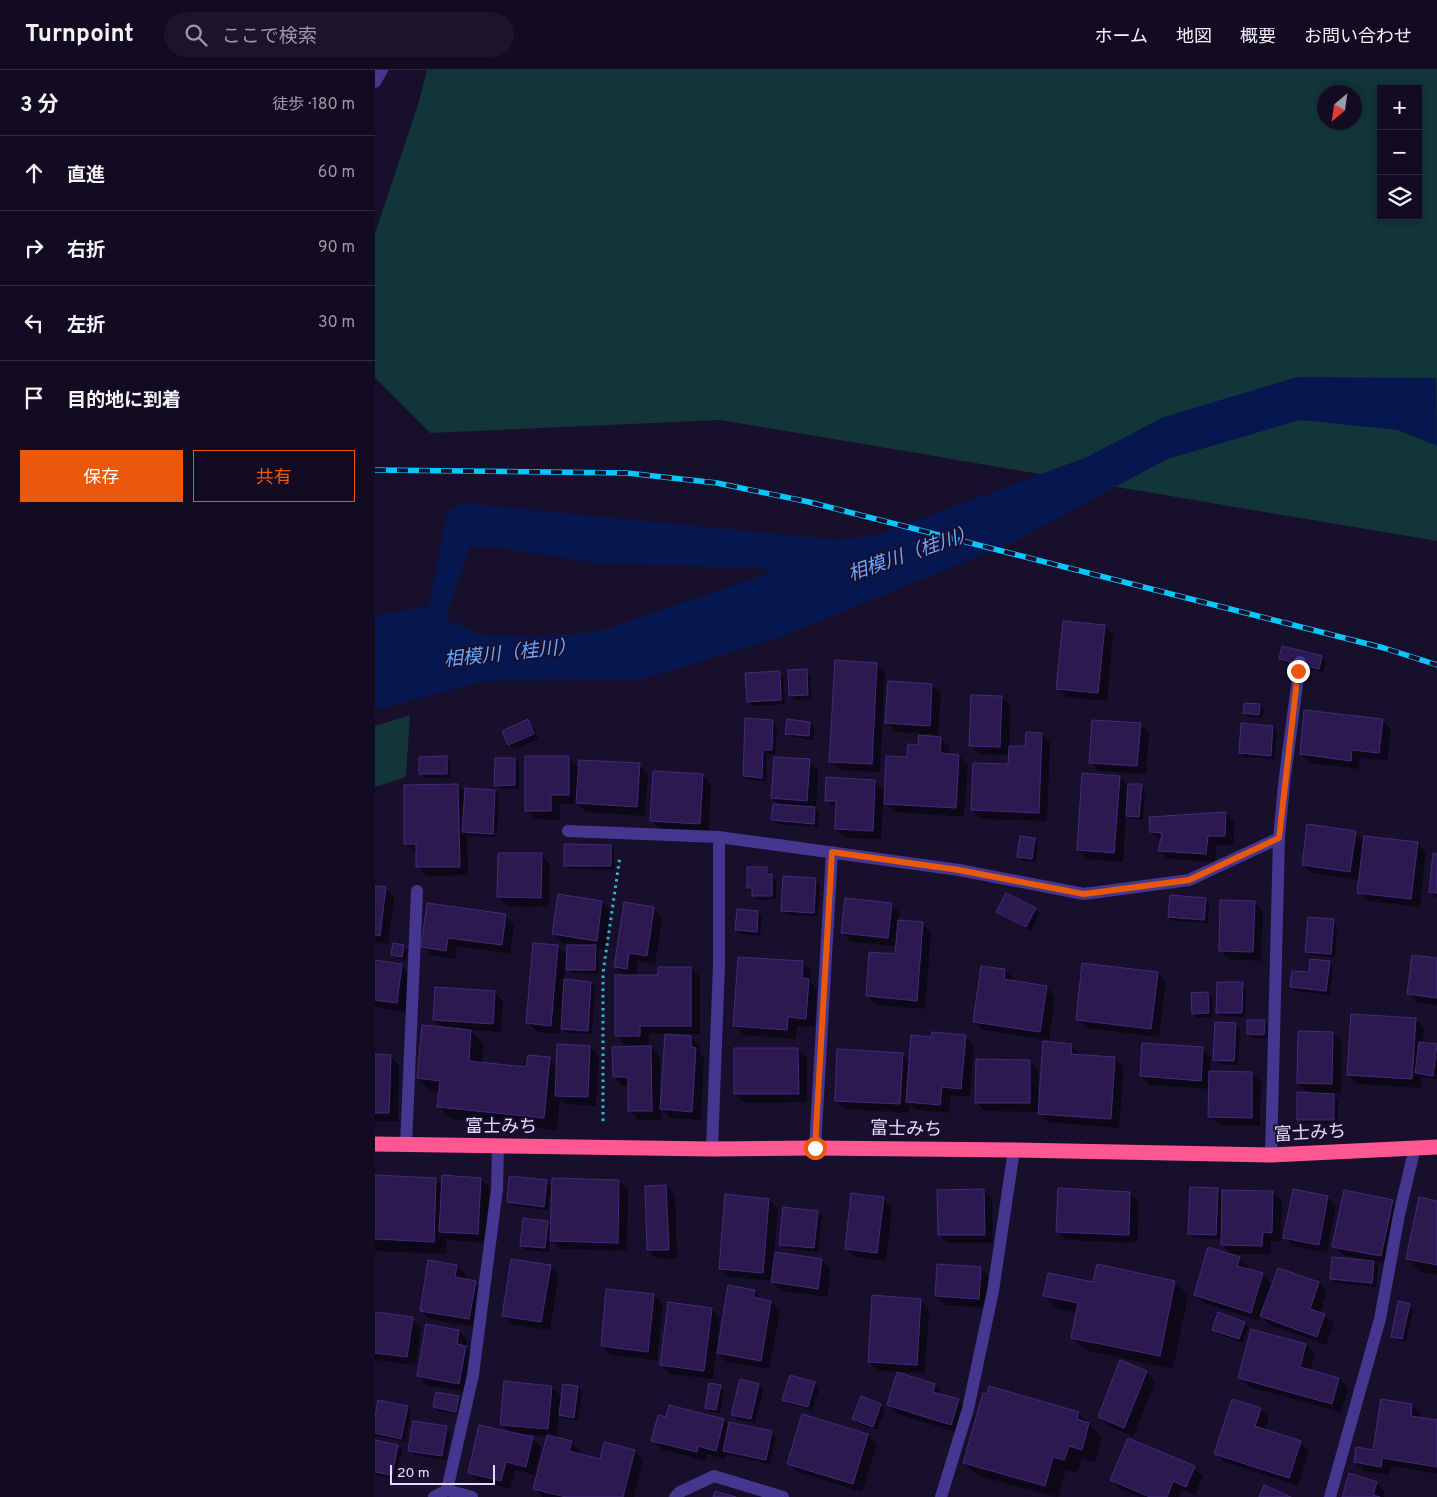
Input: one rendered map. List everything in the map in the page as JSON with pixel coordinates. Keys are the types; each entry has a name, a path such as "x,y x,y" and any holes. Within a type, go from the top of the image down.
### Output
{"highway":[{"name":"富士みち","path":"375,1144 712,1149 1014,1150 1271,1155 1437,1147"}],"street":[{"path":"375,82 382,70"},
{"path":"1271,1155 1279,838 1300,662"},
{"path":"568,831 719,837 959,870 1084,894 1189,880 1279,838"},
{"path":"712,1149 719,964 719,837"},
{"path":"815,1148 832,852"},
{"path":"406,1145 417,891"},
{"path":"447,1490 473,1376 497,1189 499,1145"},
{"path":"1330,1497 1380,1319 1399,1215 1415,1147"},
{"path":"941,1497 968,1409 991,1300 1014,1150"},
{"path":"675,1497 681,1492 714,1476 783,1497"},
{"path":"434,1497 447,1490 472,1497"}],"path":[{"path":"603,1147 603,972 623,833"}],"green space":[{"path":"427,70 1437,70 1437,541 720,420 430,433 375,378 375,233 419,101"},
{"path":"410,715 406,777 375,787 375,726"}],"water":[{"name":"相模川（桂川）","path":"1297,377 1436,378 1437,446 1398,430 1300,420 1167,459 1012,543 778,638 639,680 485,681 375,710 375,616 429,606 447,512 462,503 839,540 880,534 1087,457 1164,417","holes":["470,546 496,547 596,563 757,568 773,572 597,632 533,637 481,635 445,619"]}],"building":[{"path":"1063,621 1105,625 1098,693 1056,689"},
{"path":"1282,646 1322,656 1319,669 1279,659"},
{"path":"835,660 877,663 872,764 829,762"},
{"path":"807,669 808,695 789,696 788,670"},
{"path":"780,671 781,700 747,702 745,673"},
{"path":"888,681 932,684 930,726 885,723"},
{"path":"971,695 1002,696 1000,747 969,746"},
{"path":"1244,703 1260,704 1259,715 1243,713"},
{"path":"1304,710 1383,719 1379,753 1352,750 1351,761 1300,754"},
{"path":"745,718 773,720 772,750 763,750 762,778 743,776"},
{"path":"528,719 534,734 508,745 502,731"},
{"path":"787,719 810,722 809,736 785,734"},
{"path":"1092,720 1141,723 1137,766 1089,763"},
{"path":"1241,723 1273,726 1271,756 1239,753"},
{"path":"1026,732 1042,733 1039,813 971,810 973,763 1008,764 1009,746 1025,746"},
{"path":"919,735 941,737 940,753 959,755 956,808 884,804 886,756 907,757 908,744 918,745"},
{"path":"447,756 447,774 419,774 419,757"},
{"path":"525,756 569,756 569,795 551,795 551,811 525,811"},
{"path":"774,757 810,759 807,801 771,798"},
{"path":"495,758 515,758 515,785 494,786"},
{"path":"579,760 640,763 637,807 576,803"},
{"path":"653,771 703,774 700,824 650,821"},
{"path":"1082,773 1120,776 1114,853 1077,850"},
{"path":"826,777 875,780 873,831 835,829 836,801 825,801"},
{"path":"458,784 460,867 416,867 416,844 404,844 404,785"},
{"path":"1128,784 1142,784 1139,817 1126,816"},
{"path":"465,788 495,790 493,834 462,832"},
{"path":"773,804 815,807 814,824 771,820"},
{"path":"1226,812 1225,836 1208,836 1206,854 1158,851 1162,833 1150,832 1149,817"},
{"path":"1307,824 1356,831 1350,872 1302,865"},
{"path":"1020,836 1035,838 1032,859 1017,857"},
{"path":"1364,836 1418,842 1411,899 1357,893"},
{"path":"564,844 611,845 611,866 564,866"},
{"path":"498,853 542,853 541,898 497,897"},
{"path":"1433,853 1437,854 1437,893 1429,892"},
{"path":"747,867 767,867 767,874 772,874 772,896 752,896 752,888 747,888"},
{"path":"783,876 816,878 814,913 781,911"},
{"path":"375,886 386,887 380,936 375,935"},
{"path":"1006,893 1036,908 1026,927 996,912"},
{"path":"558,894 602,901 597,941 552,934"},
{"path":"1170,895 1206,898 1204,920 1168,917"},
{"path":"845,898 892,903 888,938 841,933"},
{"path":"1220,900 1255,901 1253,952 1219,951"},
{"path":"624,902 654,907 647,956 629,953 627,969 614,967"},
{"path":"427,903 506,914 502,945 448,938 446,951 421,947"},
{"path":"737,909 758,911 757,932 735,930"},
{"path":"1308,917 1334,919 1331,954 1305,952"},
{"path":"898,920 923,922 917,1001 866,996 869,952 895,954"},
{"path":"393,943 404,945 402,957 391,955"},
{"path":"533,943 558,945 551,1026 526,1023"},
{"path":"567,945 596,945 595,970 566,970"},
{"path":"1412,955 1437,958 1437,998 1407,994"},
{"path":"738,957 803,961 802,978 809,979 806,1019 788,1017 787,1030 733,1026"},
{"path":"1310,959 1330,961 1326,991 1290,987 1292,971 1309,972"},
{"path":"375,960 402,964 397,1003 375,1000"},
{"path":"1082,963 1158,972 1151,1029 1076,1020"},
{"path":"981,966 1005,969 1004,979 1047,986 1040,1032 973,1022"},
{"path":"658,967 691,967 691,1026 640,1026 640,1036 615,1036 615,975 658,975"},
{"path":"564,979 591,982 588,1031 561,1029"},
{"path":"1217,982 1243,982 1242,1013 1216,1013"},
{"path":"435,987 495,991 493,1024 433,1020"},
{"path":"1208,992 1209,1013 1192,1014 1191,993"},
{"path":"1351,1014 1416,1018 1412,1079 1347,1075"},
{"path":"1247,1020 1265,1020 1264,1035 1247,1034"},
{"path":"1215,1022 1236,1023 1234,1061 1213,1060"},
{"path":"422,1025 471,1030 469,1061 526,1067 528,1055 550,1057 544,1118 437,1107 440,1081 417,1078"},
{"path":"1298,1031 1333,1032 1332,1084 1297,1083"},
{"path":"932,1032 966,1035 961,1089 942,1087 940,1105 906,1102 911,1035 931,1037"},
{"path":"665,1034 691,1036 691,1047 696,1048 692,1112 660,1109"},
{"path":"1043,1041 1072,1044 1071,1054 1115,1057 1111,1119 1038,1114"},
{"path":"1419,1042 1437,1044 1433,1076 1415,1073"},
{"path":"1142,1043 1203,1047 1201,1081 1140,1076"},
{"path":"557,1044 590,1046 588,1097 555,1096"},
{"path":"651,1046 652,1111 628,1111 628,1077 613,1077 612,1047"},
{"path":"734,1048 798,1048 799,1094 734,1094"},
{"path":"837,1049 903,1053 900,1104 835,1101"},
{"path":"375,1054 391,1055 389,1113 375,1113"},
{"path":"976,1059 1030,1060 1030,1103 975,1103"},
{"path":"1209,1071 1252,1072 1252,1118 1208,1117"},
{"path":"1297,1092 1334,1094 1334,1120 1297,1120"},
{"path":"375,1175 436,1178 434,1242 375,1239"},
{"path":"442,1175 481,1178 478,1234 439,1232"},
{"path":"509,1176 547,1180 544,1207 507,1202"},
{"path":"552,1178 619,1180 618,1243 550,1241"},
{"path":"666,1185 669,1250 647,1250 645,1186"},
{"path":"1190,1187 1218,1188 1216,1235 1188,1234"},
{"path":"1058,1188 1130,1192 1129,1235 1056,1232"},
{"path":"984,1189 985,1235 938,1235 937,1190"},
{"path":"1293,1189 1328,1196 1319,1245 1283,1238"},
{"path":"1222,1190 1273,1191 1272,1233 1263,1232 1262,1246 1221,1245"},
{"path":"1344,1190 1393,1200 1381,1256 1332,1247"},
{"path":"851,1193 884,1197 877,1253 845,1249"},
{"path":"725,1194 769,1199 763,1273 719,1269"},
{"path":"1419,1197 1437,1201 1437,1265 1406,1259"},
{"path":"783,1207 818,1211 814,1248 779,1245"},
{"path":"523,1218 548,1221 545,1248 520,1246"},
{"path":"1208,1247 1240,1257 1237,1266 1263,1273 1251,1313 1194,1295"},
{"path":"775,1252 822,1259 818,1289 771,1282"},
{"path":"1332,1257 1374,1261 1372,1283 1330,1279"},
{"path":"511,1259 551,1265 541,1322 502,1316"},
{"path":"428,1260 457,1265 455,1277 476,1281 469,1319 420,1311"},
{"path":"937,1264 981,1267 979,1299 935,1296"},
{"path":"1097,1264 1175,1281 1160,1356 1071,1338 1078,1303 1043,1296 1048,1273 1093,1282"},
{"path":"1278,1268 1319,1282 1310,1309 1325,1314 1317,1337 1260,1316"},
{"path":"728,1285 755,1290 753,1297 771,1301 761,1361 717,1353"},
{"path":"606,1289 654,1294 648,1352 601,1346"},
{"path":"872,1295 921,1299 917,1365 868,1362"},
{"path":"1398,1301 1410,1304 1402,1339 1391,1337"},
{"path":"668,1302 712,1308 704,1371 660,1365"},
{"path":"375,1312 413,1317 407,1357 375,1353"},
{"path":"1218,1312 1245,1322 1239,1339 1212,1330"},
{"path":"426,1324 459,1330 457,1344 466,1346 459,1384 417,1376"},
{"path":"1251,1329 1306,1344 1300,1367 1339,1378 1332,1404 1238,1378"},
{"path":"1120,1360 1147,1371 1124,1428 1098,1417"},
{"path":"897,1372 935,1384 933,1392 959,1399 951,1425 887,1405"},
{"path":"790,1375 815,1382 808,1407 782,1400"},
{"path":"740,1379 759,1384 751,1419 731,1415"},
{"path":"504,1381 552,1386 548,1429 500,1425"},
{"path":"709,1383 721,1385 716,1410 705,1408"},
{"path":"563,1384 578,1386 574,1418 559,1415"},
{"path":"989,1386 1079,1412 1077,1419 1089,1423 1082,1450 1069,1446 1064,1460 1053,1457 1045,1486 963,1463 983,1393 987,1394"},
{"path":"436,1392 459,1396 456,1412 433,1407"},
{"path":"861,1396 881,1404 873,1427 852,1419"},
{"path":"1232,1399 1261,1408 1255,1426 1301,1441 1289,1478 1214,1454"},
{"path":"1381,1399 1412,1404 1411,1416 1437,1420 1437,1467 1382,1458 1381,1467 1354,1462 1356,1447 1373,1450"},
{"path":"378,1400 408,1406 401,1439 375,1433 375,1416"},
{"path":"669,1405 724,1419 716,1451 698,1446 697,1452 651,1441 658,1415 666,1417"},
{"path":"802,1414 868,1434 853,1484 787,1464"},
{"path":"413,1421 447,1426 442,1456 408,1451"},
{"path":"729,1422 772,1431 766,1460 723,1451"},
{"path":"479,1425 533,1437 526,1467 506,1462 501,1481 468,1473"},
{"path":"547,1435 572,1441 569,1451 600,1459 604,1442 635,1450 623,1497 566,1497 533,1489"},
{"path":"1128,1438 1195,1466 1186,1487 1173,1481 1167,1497 1150,1497 1110,1480"},
{"path":"375,1440 398,1445 392,1475 375,1472"},
{"path":"1349,1473 1377,1482 1373,1495 1380,1497 1342,1497"},
{"path":"1264,1485 1291,1497 1259,1497"},
{"path":"715,1491 736,1497 713,1497"}],"railway":[{"path":"375,470 627,473 717,483 809,502 1384,648 1437,665"}],"route":[{"path":"815,1148 832,852 959,870 1084,894 1189,880 1279,838 1298,671"}]}
